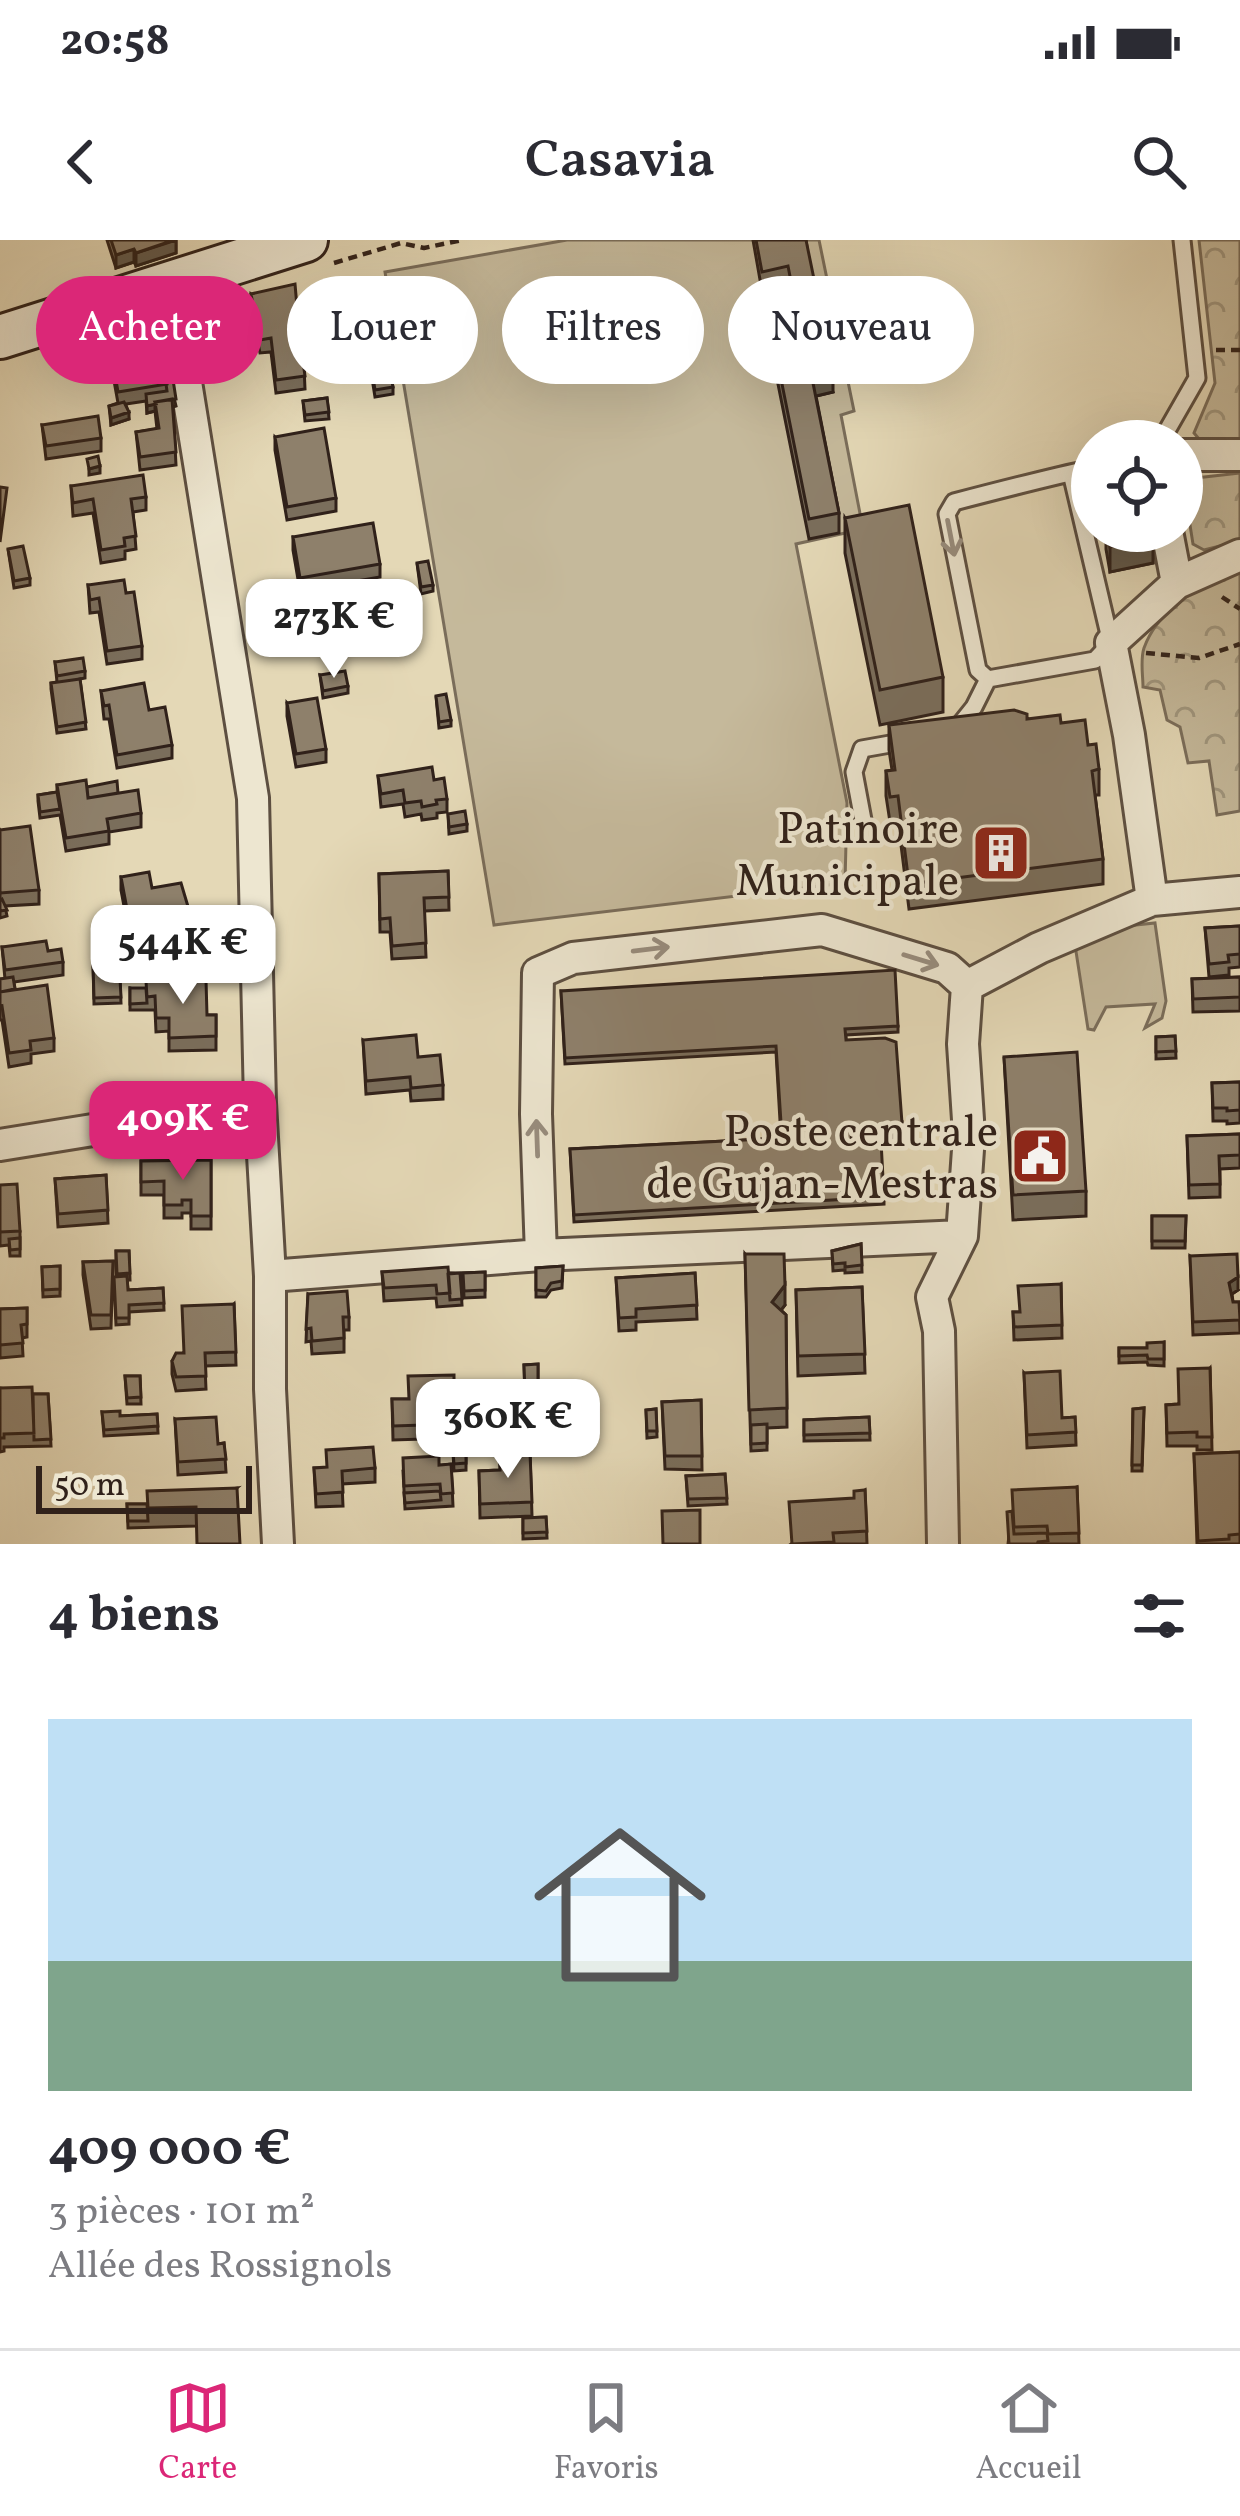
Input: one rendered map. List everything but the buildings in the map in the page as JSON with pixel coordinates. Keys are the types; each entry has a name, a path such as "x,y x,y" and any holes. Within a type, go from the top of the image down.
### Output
{"street":[{"path":"197,276 306,240"},
{"path":"0,337 36,326"},
{"path":"186,384 253,798 278,1544"},
{"path":"1203,455 1240,455"},
{"path":"1171,552 1177,583"},
{"path":"1151,900 1129,735 1111,643 1177,583 1240,555"},
{"path":"967,986 1039,948 1151,900 1240,892"},
{"path":"541,1255 538,973 573,958 822,930 947,968 967,986"},
{"path":"943,1544 939,1331 932,1297 962,1236 969,1135 963,1043 967,986"},
{"path":"0,1145 260,1103"},
{"path":"270,1276 541,1255 962,1236"}],"lane":[{"path":"1173,420 1197,378 1182,240"},
{"path":"988,679 978,670 946,514 954,502 1071,473"},
{"path":"988,679 1095,660 1111,643 1090,552"},
{"path":"863,820 854,772 862,749 954,733 988,679"}],"path":[{"path":"1111,643 1142,652 1199,658 1240,644"}],"green space":[{"path":"567,240 819,240 826,276 728,276 728,384 848,384 854,411 841,415 863,529 796,544 847,803 845,883 494,925 404,384 478,384 478,276 386,276 385,272"},
{"path":"1199,240 1240,240 1240,441 1203,439 1199,420 1215,383"},
{"path":"1240,473 1240,541 1203,549 1203,477"},
{"path":"1240,570 1240,811 1217,815 1209,761 1188,763 1180,727 1167,720 1160,690 1143,687 1142,657 1151,633 1171,609 1211,582"},
{"path":"1155,923 1166,1001 1162,1018 1145,1028 1155,1004 1106,1007 1094,1030 1088,1029 1075,945 1117,927"}],"place":[{"name":"Patinoire Municipale","path":"1001,853"},
{"name":"Poste centrale de Gujan-Mestras","path":"1040,1156"}]}
